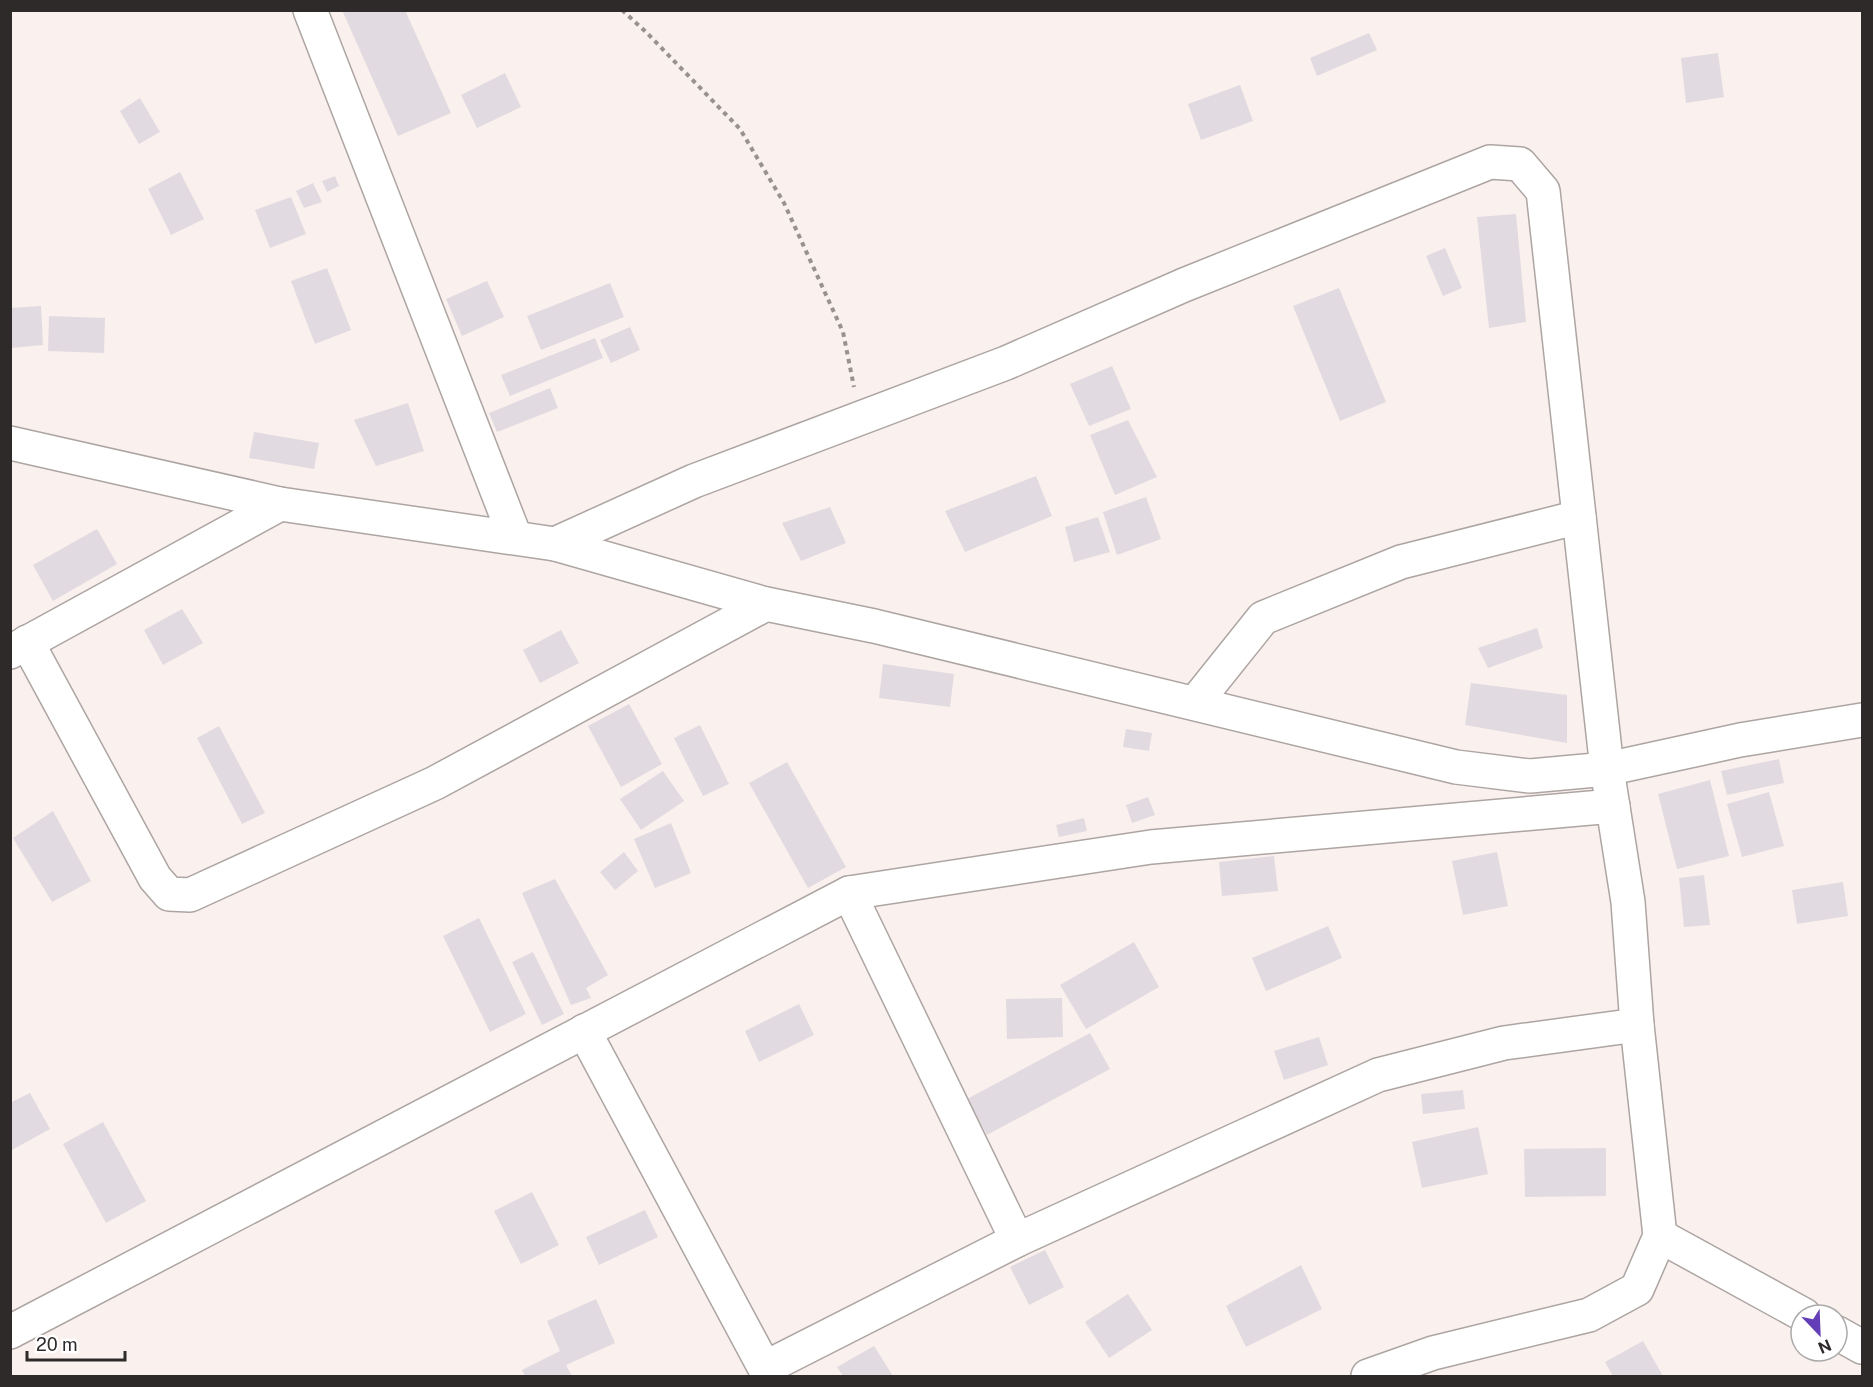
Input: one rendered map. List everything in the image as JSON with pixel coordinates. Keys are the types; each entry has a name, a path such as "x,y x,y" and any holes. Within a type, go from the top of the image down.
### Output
{"street":[{"path":"310,10 515,537"},
{"path":"555,544 694,481 1006,363 1184,285 1490,162 1520,164 1543,191 1607,769 1628,902 1637,1025 1660,1236 1636,1289 1590,1314 1433,1353 1368,1377"},
{"path":"10,443 280,504 555,544 766,604 874,626 1456,767 1530,776 1607,769 1740,740 1863,720"},
{"path":"280,504 19,647 155,878 169,894 190,895 435,783 766,604"},
{"path":"1195,703 1263,618 1401,562 1579,518"},
{"path":"10,1332 849,893 1151,847 1613,806"},
{"path":"849,893 1017,1240"},
{"path":"584,1031 767,1372 1017,1240 1378,1075 1504,1043 1637,1025"},
{"path":"1660,1236 1789,1307"},
{"path":"1849,1339 1863,1347"}],"path":[{"path":"622,10 740,129 784,203 843,332 859,417"}],"building":[{"path":"342,10 405,10 451,113 398,136"},
{"path":"1369,33 1377,50 1317,76 1310,58"},
{"path":"1718,53 1724,97 1686,103 1681,58"},
{"path":"505,73 521,107 477,128 461,95"},
{"path":"1240,85 1253,121 1201,140 1188,104"},
{"path":"140,98 160,132 139,144 120,111"},
{"path":"180,172 204,219 171,235 148,189"},
{"path":"335,176 339,186 327,192 322,181"},
{"path":"313,183 322,202 304,208 296,191"},
{"path":"291,197 306,234 270,248 255,210"},
{"path":"1516,214 1526,322 1489,328 1477,217"},
{"path":"1445,248 1462,288 1443,296 1426,256"},
{"path":"327,268 351,330 315,344 291,281"},
{"path":"487,281 504,317 462,336 446,299"},
{"path":"610,283 624,317 541,350 527,316"},
{"path":"1339,288 1386,402 1340,421 1293,306"},
{"path":"41,306 43,345 11,348 10,308"},
{"path":"49,316 105,318 104,353 48,351"},
{"path":"630,327 640,350 611,363 600,340"},
{"path":"595,338 603,358 510,396 501,375"},
{"path":"1112,366 1131,409 1089,426 1070,384"},
{"path":"550,388 558,408 497,432 489,413"},
{"path":"408,403 424,451 376,466 354,420"},
{"path":"1128,420 1157,477 1115,495 1090,435"},
{"path":"254,432 319,443 314,469 249,458"},
{"path":"1036,476 1052,516 965,552 945,511"},
{"path":"1146,497 1161,539 1117,555 1103,512"},
{"path":"830,507 846,543 801,561 782,523"},
{"path":"1098,517 1110,552 1074,562 1065,527"},
{"path":"97,529 117,564 53,601 33,565"},
{"path":"182,609 203,643 163,665 144,630"},
{"path":"1537,628 1543,648 1488,668 1478,648"},
{"path":"561,630 579,663 540,683 523,650"},
{"path":"883,664 954,674 950,707 879,698"},
{"path":"1471,683 1567,695 1567,743 1465,725"},
{"path":"629,704 662,764 621,787 588,726"},
{"path":"700,725 729,784 703,796 674,738"},
{"path":"219,726 265,813 242,824 197,738"},
{"path":"1126,729 1152,733 1149,751 1123,747"},
{"path":"1779,759 1784,783 1727,795 1721,771"},
{"path":"787,762 846,867 808,888 749,783"},
{"path":"663,771 684,801 641,830 620,799"},
{"path":"1710,780 1729,856 1677,869 1658,794"},
{"path":"1769,792 1784,846 1742,857 1727,804"},
{"path":"1148,797 1155,815 1132,823 1126,805"},
{"path":"53,811 91,881 52,902 13,838"},
{"path":"1084,818 1087,831 1059,837 1056,825"},
{"path":"671,823 691,873 655,888 634,839"},
{"path":"624,852 638,871 615,890 600,872"},
{"path":"1497,852 1508,906 1463,915 1452,861"},
{"path":"1274,856 1278,891 1222,896 1219,862"},
{"path":"1704,875 1710,925 1684,927 1679,878"},
{"path":"555,879 608,975 586,988 591,998 571,1005 522,893"},
{"path":"1843,882 1848,916 1797,924 1792,890"},
{"path":"479,918 526,1014 490,1032 443,936"},
{"path":"1328,926 1342,958 1266,991 1252,958"},
{"path":"1134,942 1159,987 1086,1029 1060,985"},
{"path":"533,952 564,1014 542,1025 512,962"},
{"path":"1062,998 1063,1037 1007,1039 1006,999"},
{"path":"799,1004 814,1035 759,1062 745,1031"},
{"path":"1090,1033 1110,1069 987,1135 967,1099"},
{"path":"1319,1037 1328,1065 1284,1080 1274,1051"},
{"path":"1463,1090 1465,1109 1423,1114 1421,1094"},
{"path":"30,1093 50,1129 10,1151 10,1103"},
{"path":"103,1122 146,1201 106,1223 63,1144"},
{"path":"1478,1127 1488,1174 1422,1188 1412,1142"},
{"path":"1606,1148 1606,1196 1525,1197 1524,1149"},
{"path":"532,1192 559,1245 521,1264 494,1211"},
{"path":"645,1210 658,1237 599,1265 586,1237"},
{"path":"1045,1250 1064,1287 1029,1305 1010,1267"},
{"path":"1301,1265 1322,1309 1246,1347 1226,1306"},
{"path":"1128,1294 1152,1330 1109,1358 1085,1322"},
{"path":"596,1299 615,1343 566,1365 572,1376 525,1376 522,1370 560,1351 547,1321"},
{"path":"1643,1341 1663,1376 1613,1376 1605,1362"},
{"path":"874,1346 893,1376 843,1376 837,1367"}]}
